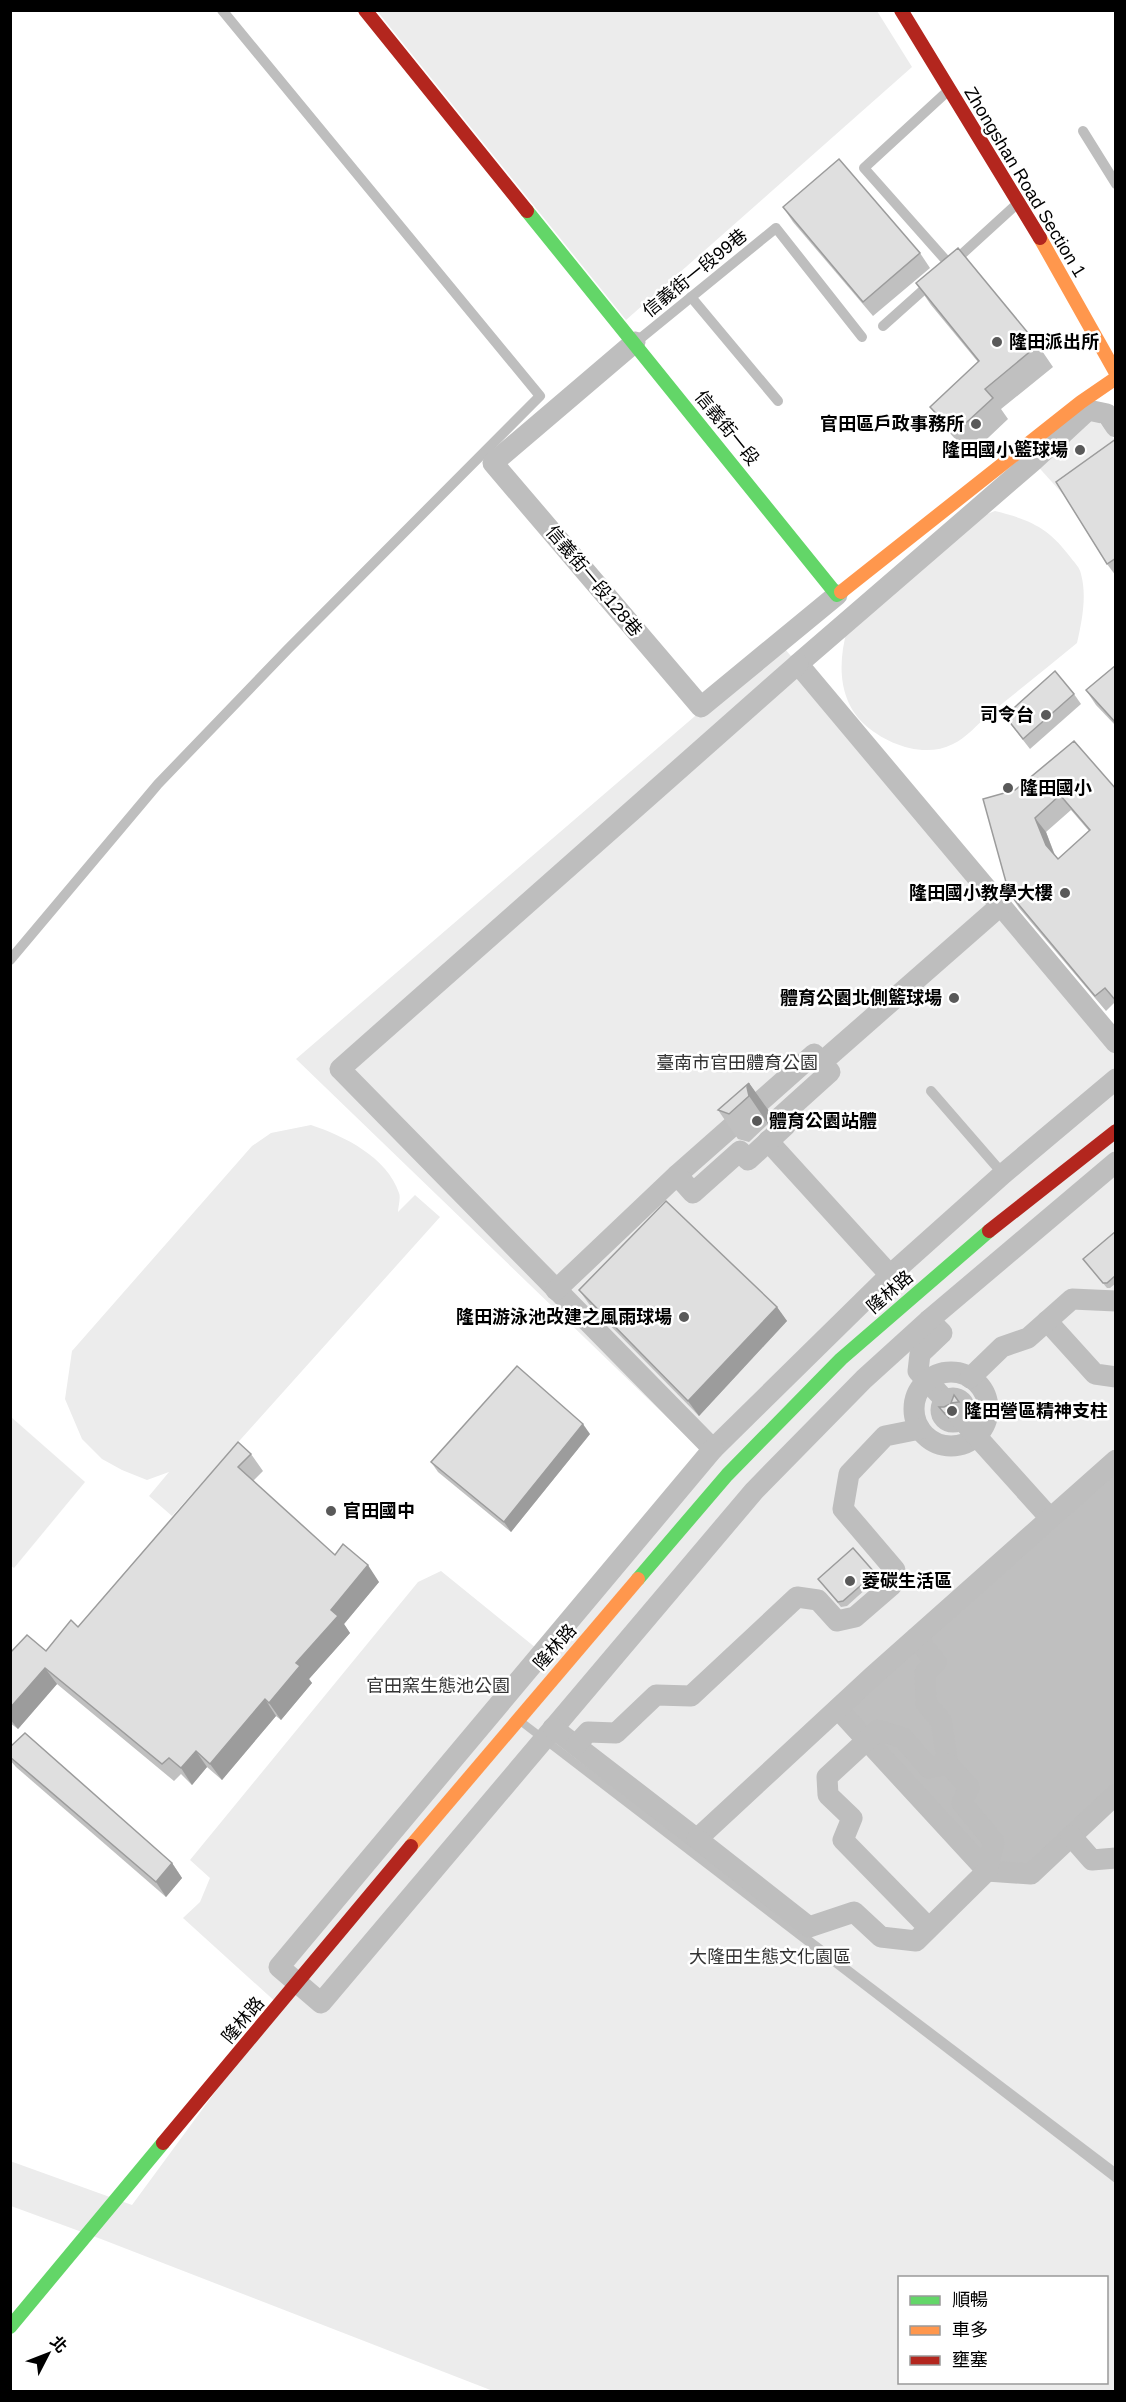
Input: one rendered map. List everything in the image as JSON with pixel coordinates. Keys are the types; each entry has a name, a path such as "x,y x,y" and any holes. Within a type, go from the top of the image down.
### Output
{"street":[{"name":"信義街一段","path":"365,10 837,595"},
{"name":"Zhongshan Road Section 1","path":"901,10 1020,202 1116,373"},
{"name":"信義街一段128巷","path":"635,342 493,463 700,707 837,595"},
{"path":"837,595 1081,402 1116,378"},
{"path":"713,1449 340,1069 798,664 1034,461 1088,410 1107,414 1116,427"},
{"path":"798,664 1116,1043"},
{"path":"821,1063 1000,906"},
{"path":"556,1290 677,1175 814,1054 830,1072 779,1118 786,1125 748,1160 740,1151 693,1193 677,1175"},
{"path":"1116,1079 1003,1174 890,1275 713,1449 279,1967 321,2003 754,1491 864,1379 929,1320 1116,1162"},
{"name":"隆林路","path":"10,2327 520,1716 727,1475 842,1359 1026,1200 1116,1131"},
{"path":"768,1141 890,1275"},
{"path":"970,1378 1002,1347 1028,1338 1072,1299 1116,1301"},
{"path":"929,1320 942,1333 920,1354 918,1371 945,1400 940,1408 942,1416 952,1422 961,1419 1050,1518"},
{"path":"1047,1321 1095,1374 1116,1377"},
{"path":"947,1372 960,1373 980,1386 989,1408 987,1420 977,1436 962,1445 950,1447 928,1438 920,1429 915,1417 914,1405 918,1393 927,1382 947,1372"},
{"path":"576,1745 588,1732 616,1733 656,1695 691,1696 797,1597 818,1600 837,1621 855,1617 892,1585 895,1570 843,1509 849,1474 885,1436 920,1429"},
{"path":"697,1839 915,1638 1116,1460"},
{"path":"553,1728 808,1927 854,1912 881,1937 916,1941 987,1871 994,1842 962,1803 969,1787 948,1764 941,1721 926,1703 925,1673 936,1662 915,1638"},
{"path":"838,1709 987,1871 1031,1874 1116,1794"},
{"path":"929,1928 843,1840 852,1818 828,1795 827,1777 878,1730 903,1738 929,1768 948,1764"},
{"path":"1071,1836 1092,1860 1116,1858"}],"lane":[{"path":"10,960 158,784 297,640 540,396 222,10"},
{"path":"950,89 864,168 951,265"},
{"path":"1083,131 1116,184"},
{"path":"883,326 1020,202"},
{"name":"信義街一段99巷","path":"635,342 776,228 862,337"},
{"path":"691,297 778,401"},
{"path":"931,1091 1003,1174"}],"green space":[{"path":"377,11 877,11 912,67 626,320"},
{"name":"隆田國小籃球場","path":"1088,410 1115,440 1070,502 1033,461"},
{"path":"995,511 1029,522 1047,532 1078,568 1083,582 1084,600 1077,643 988,715 967,735 953,744 942,748 918,750 883,738 855,714 845,692 842,680 842,655 847,630 974,519"},
{"name":"大隆田生態文化園區","path":"780,643 1115,1043 1115,2391 493,2391 11,2206 10,2161 132,2205 279,2005 183,1918 200,1902 210,1878 190,1860 418,1582 441,1571 536,1648 702,1451 296,1059"},
{"path":"311,1125 350,1142 375,1159 385,1169 399,1193 398,1212 415,1195 440,1217 172,1516 149,1496 169,1472 147,1480 102,1459 82,1439 65,1399 72,1351 252,1146 271,1133"},
{"path":"11,1417 85,1482 14,1568 10,1565"}],"shaded area":[{"path":"1115,1460 1115,1794 1031,1874 987,1871 838,1709"},
{"path":"520,1716 1115,2167 1115,2183 515,1722"}],"building":[{"path":"839,159 920,253 863,302 783,207"},
{"path":"958,248 1038,345 985,389 993,398 955,433 930,407 979,361 916,283"},
{"path":"1116,439 1116,558 1107,564 1056,482"},
{"path":"1116,665 1116,723 1086,690"},
{"path":"1055,671 1074,694 1023,739 1005,716"},
{"name":"隆田國小教學大樓","path":"1074,741 1116,789 1116,1001 1105,988 1095,996 1009,893 983,799 1015,790","holes":["1060,795 1090,830 1058,859 1046,845 1035,818"]},
{"path":"749,1083 747,1087 749,1096 729,1114 718,1110"},
{"name":"隆田游泳池改建之風雨球場","path":"666,1201 777,1307 688,1401 579,1290"},
{"path":"1116,1231 1116,1275 1107,1283 1103,1283 1083,1259"},
{"path":"517,1366 583,1424 504,1522 431,1462"},
{"path":"954,1395 959,1402 951,1403"},
{"path":"948,1405 945,1414 939,1407"},
{"path":"238,1442 251,1454 238,1467 335,1555 343,1544 368,1565 331,1610 338,1616 296,1663 300,1666 269,1703 265,1699 210,1764 196,1751 181,1768 169,1758 162,1764 45,1668 10,1708 10,1653 27,1635 46,1651 71,1620 78,1627"},
{"name":"菱碳生活區","path":"853,1548 875,1573 843,1601 838,1602 818,1579"},
{"path":"25,1733 172,1863 156,1882 10,1757 10,1747"}],"traffic: fast":[{"path":"527,211 837,595 841,592"},
{"path":"638,1579 727,1475 841,1359 989,1231"},
{"path":"10,2327 163,2143"}],"traffic: slow":[{"path":"1040,238 1116,373"},
{"path":"841,592 1081,402 1116,378"},
{"path":"411,1846 638,1579"}],"traffic: jam":[{"path":"365,10 527,211"},
{"path":"901,10 1040,238"},
{"path":"989,1231 1116,1131"},
{"path":"163,2143 411,1846"}],"place":[{"name":"隆田派出所","path":"997,342"},
{"name":"官田區戶政事務所","path":"976,424"},
{"name":"隆田國小籃球場","path":"1080,450"},
{"name":"司令台","path":"1046,715"},
{"name":"隆田國小","path":"1008,788"},
{"name":"隆田國小教學大樓","path":"1065,893"},
{"name":"體育公園北側籃球場","path":"954,998"},
{"name":"體育公園站體","path":"757,1121"},
{"name":"隆田游泳池改建之風雨球場","path":"684,1317"},
{"name":"隆田營區精神支柱","path":"952,1411"},
{"name":"官田國中","path":"331,1511"},
{"name":"菱碳生活區","path":"850,1581"}],"park label":[{"name":"臺南市官田體育公園","path":"737,1063"},
{"name":"官田窯生態池公園","path":"438,1686"}]}
